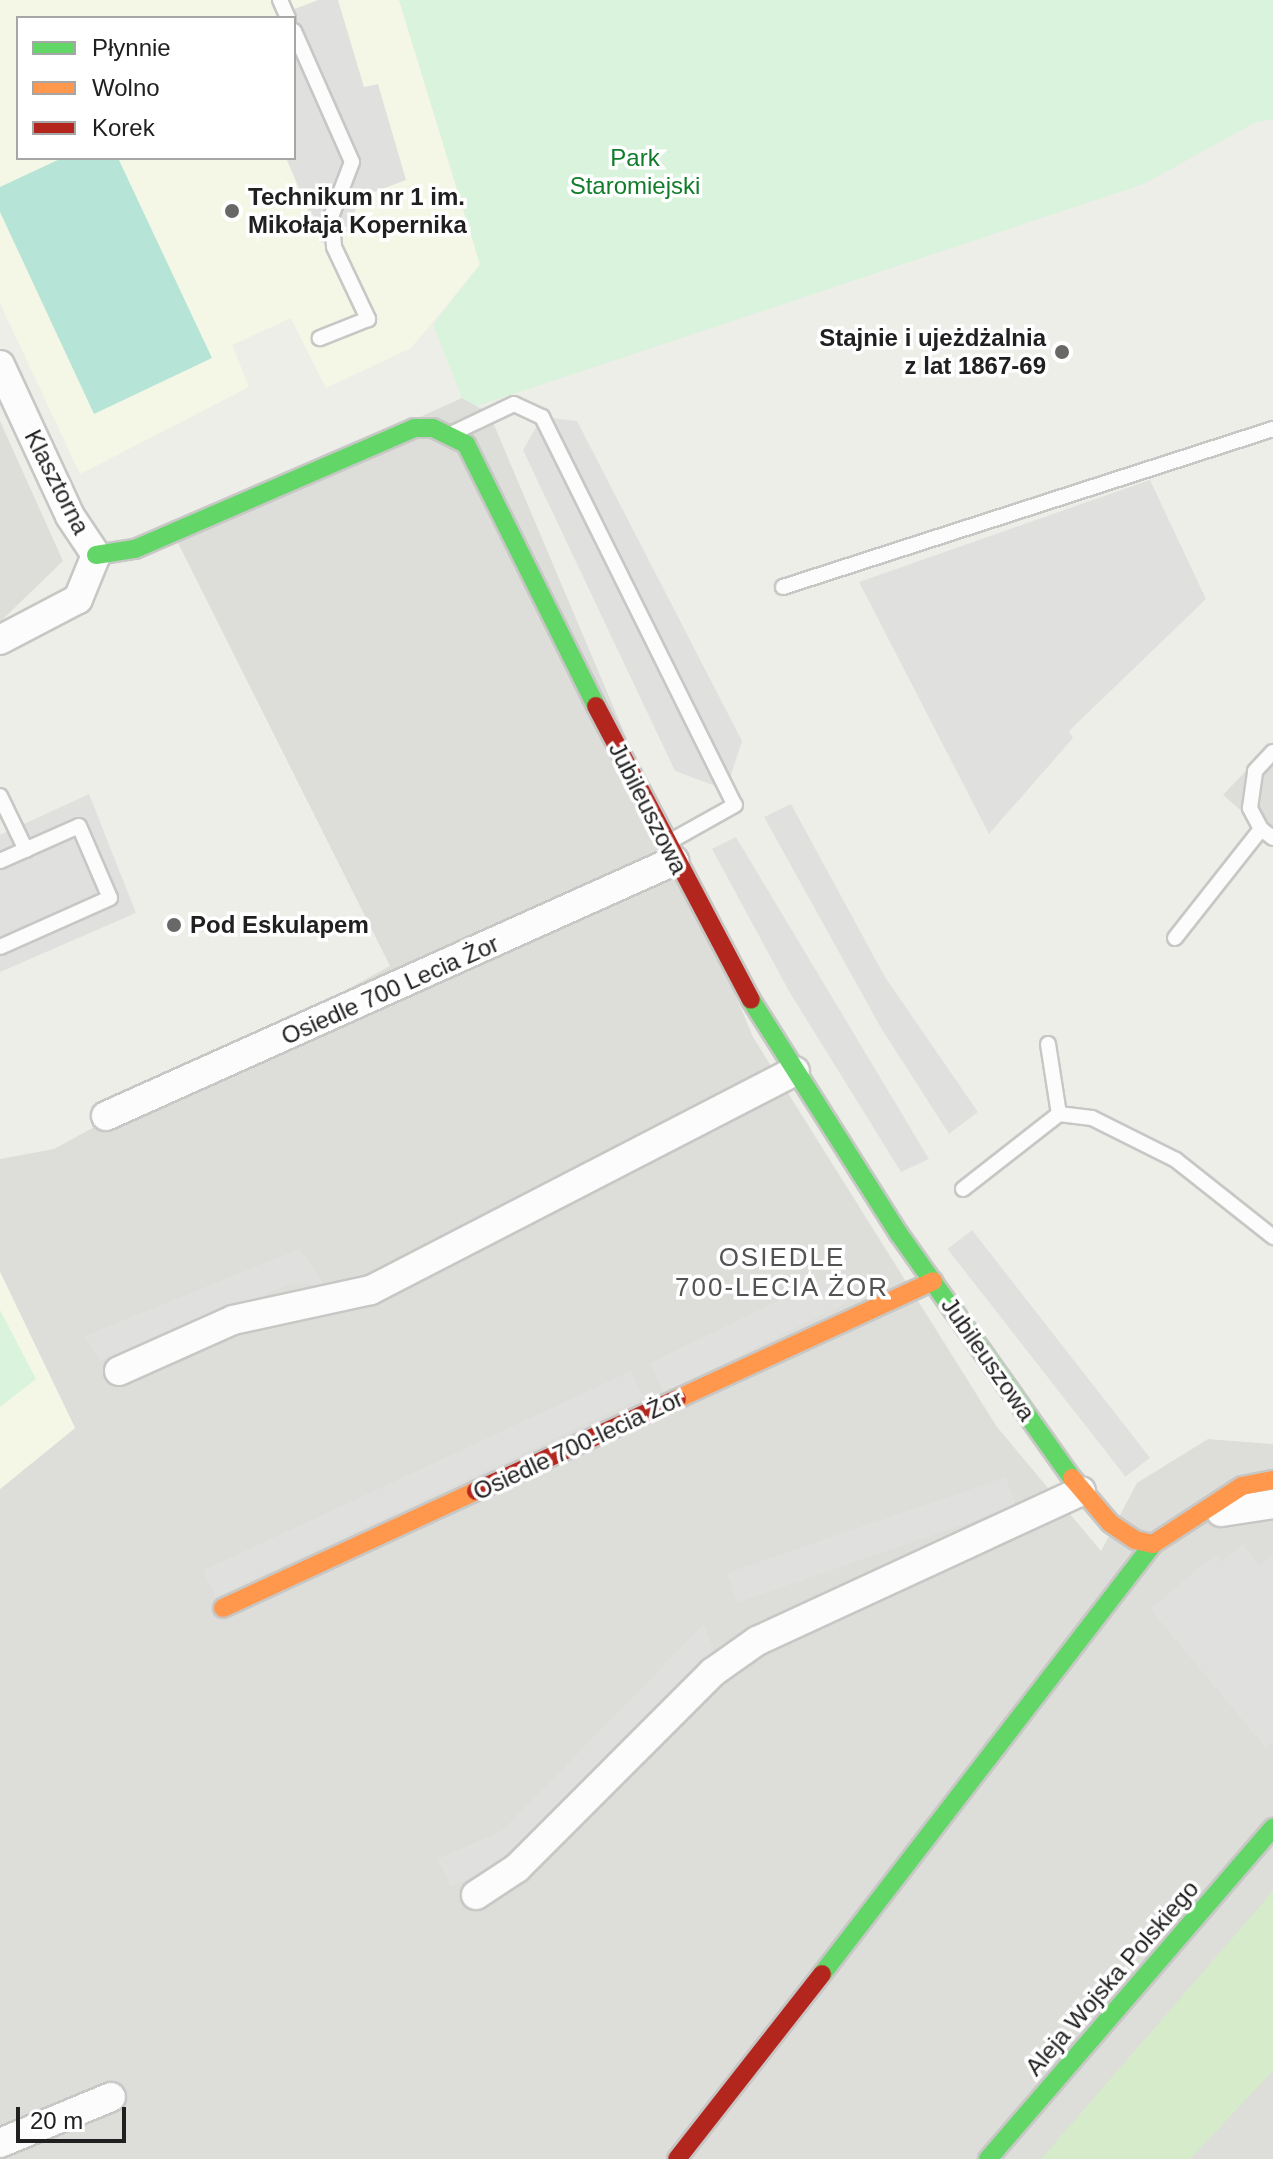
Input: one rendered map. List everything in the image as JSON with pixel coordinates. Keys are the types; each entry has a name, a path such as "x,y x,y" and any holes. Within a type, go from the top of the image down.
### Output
{"street":[{"name":"Klasztorna","path":"0,365 70,516 96,555"},
{"path":"0,640 78,599 96,555 135,549 414,428 451,434"},
{"name":"Jubileuszowa","path":"451,434 475,457 670,852 795,1071 933,1281 1081,1491 1110,1523 1135,1540 1153,1544"},
{"name":"Osiedle 700 Lecia Żor","path":"106,1116 670,852"},
{"path":"119,1371 233,1320 371,1290 795,1071"},
{"name":"Osiedle 700-lecia Żor","path":"223,1608 933,1281"},
{"path":"677,2159 1153,1544 1242,1486 1273,1480"},
{"path":"476,1895 517,1868 713,1672 757,1641 1081,1491"},
{"path":"1189,1521 1252,1504 1273,1504"},
{"name":"Aleja Wojska Polskiego","path":"988,2159 1273,1828"},
{"path":"0,2143 111,2097"}],"lane":[{"path":"296,36 352,162 331,217 334,247 368,319 320,338"},
{"path":"451,434 514,404 542,417 735,805 670,852"},
{"path":"783,587 1273,429"},
{"path":"1175,938 1267,834 1250,808 1255,771 1273,752"},
{"path":"0,796 26,850"},
{"path":"0,861 79,826 110,898 0,947"},
{"path":"1048,1044 1059,1114"},
{"path":"963,1189 1059,1114 1092,1118 1176,1160 1273,1237"}],"shaded area":[{"name":"Technikum nr 1 im. Mikołaja Kopernika","path":"0,0 399,0 480,265 411,348 326,388 291,318 232,345 249,387 80,474 0,303"},
{"path":"318,0 338,0 364,87 378,84 406,180 356,199 354,229 322,243 287,160 296,160 296,16 276,16"},
{"path":"462,398 489,413 753,1037 997,1427 1101,1551 1137,1483 1208,1439 1273,1444 1273,2159 0,2159 0,1489 75,1428 0,1272 0,1159 54,1149 390,966 171,529"},
{"path":"542,417 577,421 742,741 726,790 675,771 523,450"},
{"path":"0,421 63,561 0,622"},
{"path":"1150,480 1206,599 1069,731 1073,738 989,834 859,582"},
{"path":"1273,742 1273,838 1223,795"},
{"path":"89,794 136,913 0,972 0,835"},
{"path":"791,804 885,977 978,1112 949,1134 881,1028 764,817"},
{"path":"736,837 929,1159 901,1172 790,993 712,849"},
{"path":"972,1230 1150,1458 1125,1477 948,1249"},
{"path":"299,1249 326,1286 293,1283 101,1361 85,1336"},
{"path":"841,1270 855,1299 664,1392 650,1363"},
{"path":"0,1272 75,1428 0,1489"},
{"path":"631,1371 643,1397 215,1597 203,1570"},
{"path":"1006,1477 1016,1506 737,1602 727,1573"},
{"path":"1243,1544 1260,1565 1273,1556 1273,1742 1266,1748 1150,1609 1215,1555 1222,1562"},
{"path":"704,1624 713,1649 516,1856 451,1887 438,1859 502,1831"}],"green space":[{"name":"Park Staromiejski","path":"399,0 1273,0 1273,119 1254,123 1144,184 477,406 462,398 433,325 480,264"},
{"path":"58,160 119,160 212,358 94,414 0,212 0,187"},
{"path":"0,1310 36,1379 0,1407"},
{"path":"1273,1891 1273,2071 1190,2159 1041,2159"}],"traffic: fast":[{"path":"96,555 135,549 414,428 433,428 466,444 596,706"},
{"path":"751,1000 899,1234 1072,1478"},
{"path":"822,1974 1153,1544"},
{"path":"988,2159 1273,1828"}],"traffic: slow":[{"path":"677,1399 933,1281"},
{"path":"1072,1478 1110,1523 1135,1540 1153,1544 1242,1486 1273,1480"},
{"path":"223,1608 476,1491"}],"traffic: jam":[{"path":"596,706 751,1000"},
{"path":"476,1491 677,1399"},
{"path":"677,2159 822,1974"}],"place":[{"name":"Technikum nr 1 im. Mikołaja Kopernika","path":"232,211"},
{"name":"Stajnie i ujeżdżalnia z lat 1867-69","path":"1062,352"},
{"name":"Pod Eskulapem","path":"174,925"}],"district":[{"name":"OSIEDLE 700-LECIA ŻOR","path":"782,1273"}]}
